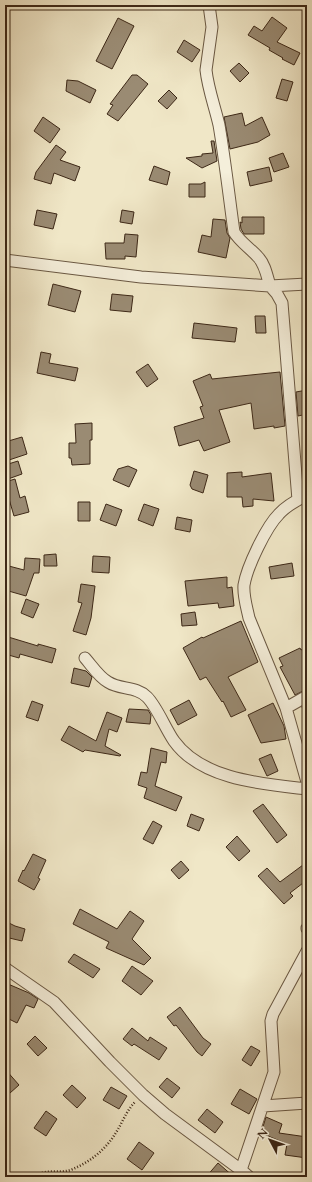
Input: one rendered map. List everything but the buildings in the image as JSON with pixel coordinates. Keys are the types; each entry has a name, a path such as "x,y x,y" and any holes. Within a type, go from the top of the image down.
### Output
{"street":[{"path":"209,5 212,27 206,70 216,110 225,158 234,232 237,237 259,257 263,264 270,286 282,302 302,497 280,512 268,529 249,567 244,586 246,604 249,618 286,708 307,782"},
{"path":"5,260 141,277 270,286 307,284"},
{"path":"85,658 107,682 114,686 134,689 142,692 148,698 173,741 186,755 205,767 240,779 262,784 307,788"},
{"path":"286,708 307,696"},
{"path":"5,968 54,1002 143,1095 165,1114 245,1173 274,1072 271,1022 273,1014 307,951"},
{"path":"263,1106 307,1103"}],"path":[{"path":"34,1177 42,1172 68,1171 95,1156 104,1149 115,1135 129,1110 143,1095"}]}
